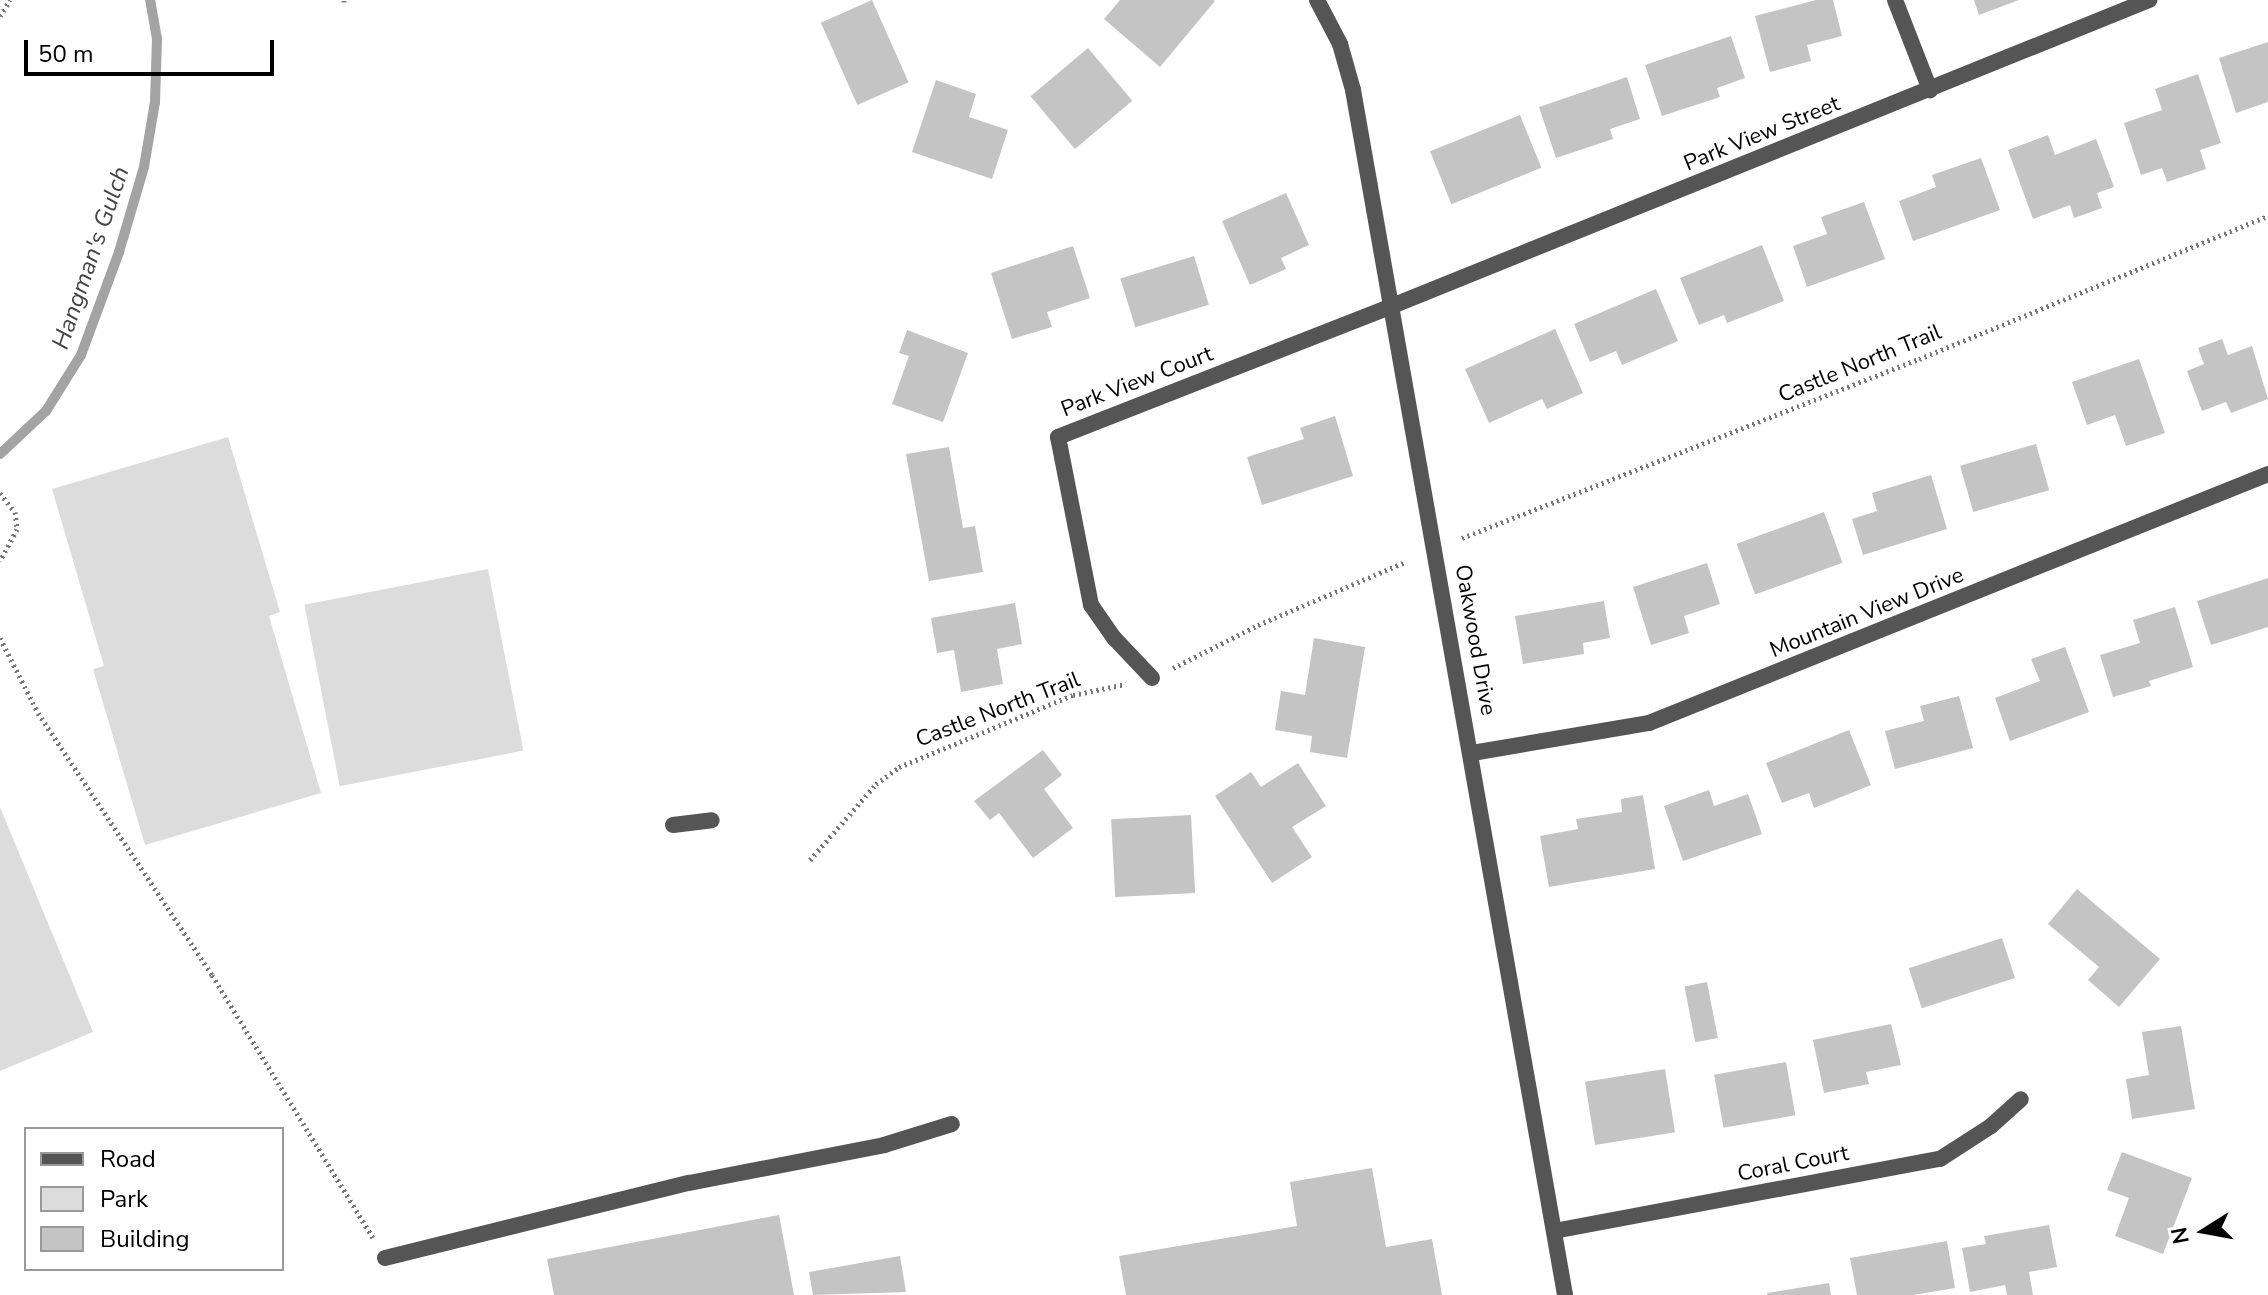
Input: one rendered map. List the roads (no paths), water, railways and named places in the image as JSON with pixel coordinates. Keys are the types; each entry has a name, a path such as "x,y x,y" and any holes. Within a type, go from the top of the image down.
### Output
{"street":[{"name":"Oakwood Drive","path":"1317,0 1340,44 1353,90 1565,1295"},
{"path":"1895,0 1930,90"},
{"name":"Park View Street","path":"1392,306 2149,0"},
{"name":"Park View Court","path":"1152,678 1114,638 1091,605 1058,437 1392,306"},
{"name":"Mountain View Drive","path":"1472,753 1649,723 2268,474"},
{"path":"673,825 712,820"},
{"name":"Coral Court","path":"1554,1231 1940,1159 1991,1126 2021,1099"},
{"path":"385,1258 689,1183 884,1145 952,1124"}],"waterway":[{"name":"Hangman's Gulch","path":"0,454 46,411 81,355 119,252 144,167 155,102 157,39 150,0"}]}
